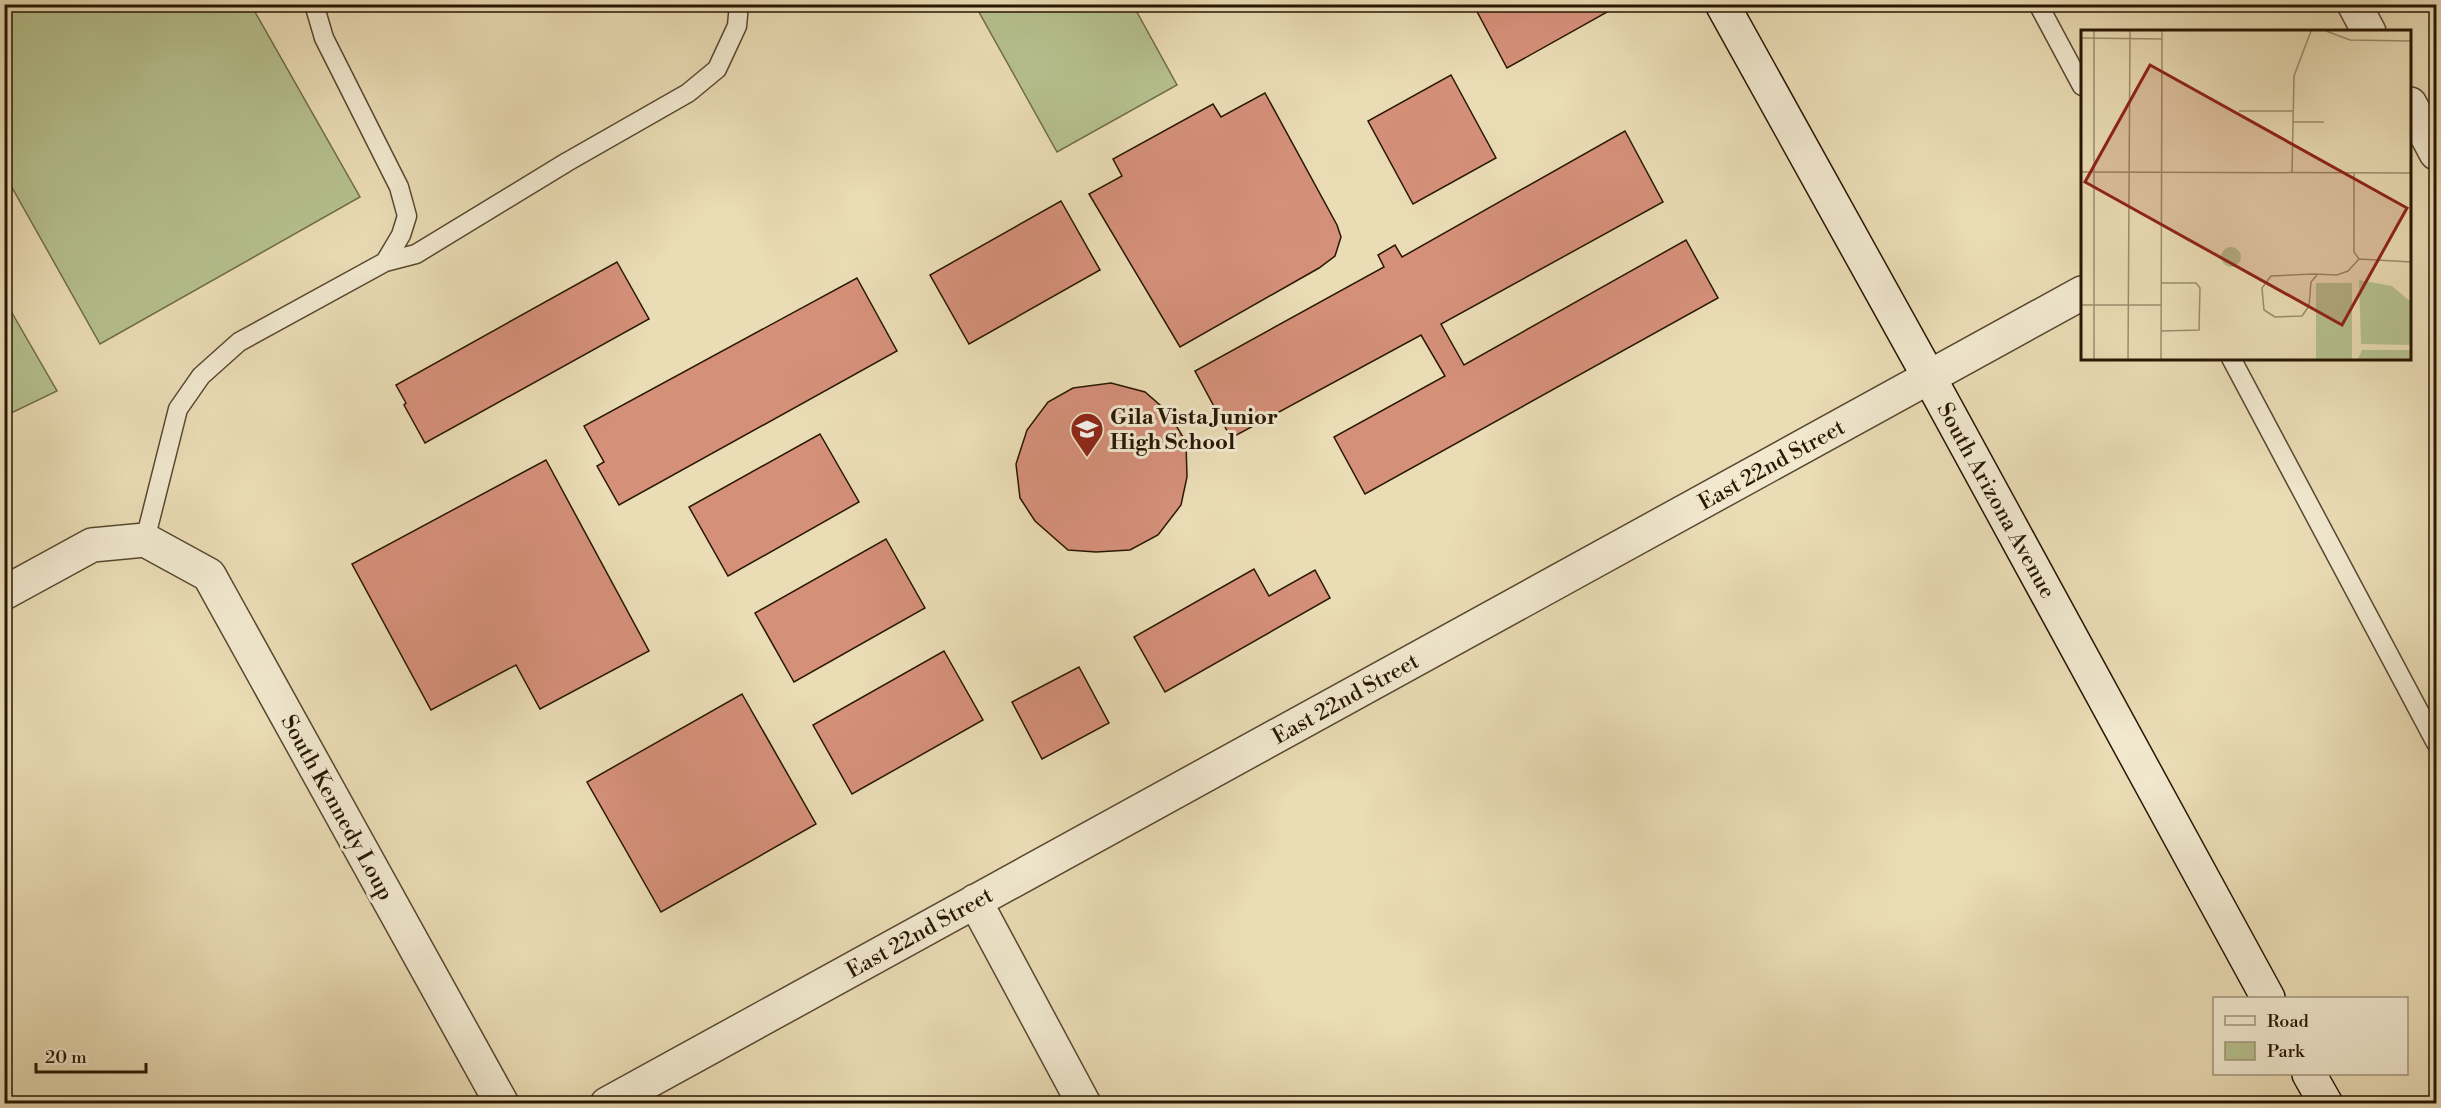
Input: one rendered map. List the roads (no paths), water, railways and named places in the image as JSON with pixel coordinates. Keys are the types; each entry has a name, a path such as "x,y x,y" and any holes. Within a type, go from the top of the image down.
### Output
{"street":[{"name":"South Arizona Avenue","path":"1722,4 1929,377 2267,997"},
{"path":"2354,4 2368,30"},
{"path":"2417,106 2436,153"},
{"name":"East 22nd Street","path":"607,1104 2081,294"},
{"path":"4,593 92,545 145,540"},
{"name":"South Kennedy Loup","path":"145,540 209,574 502,1104"},
{"path":"975,901 1084,1104"},
{"path":"2310,1075 2326,1104"}],"lane":[{"path":"314,4 324,38 399,188 407,216 401,235 386,262"},
{"path":"145,540 178,409 201,376 239,342 386,262 416,254 567,162 688,93 717,69 737,26 739,4"},
{"path":"2038,4 2081,84"},
{"path":"2232,360 2436,743"}],"place":[{"name":"Gila Vista Junior High School","path":"1087,458"}]}
